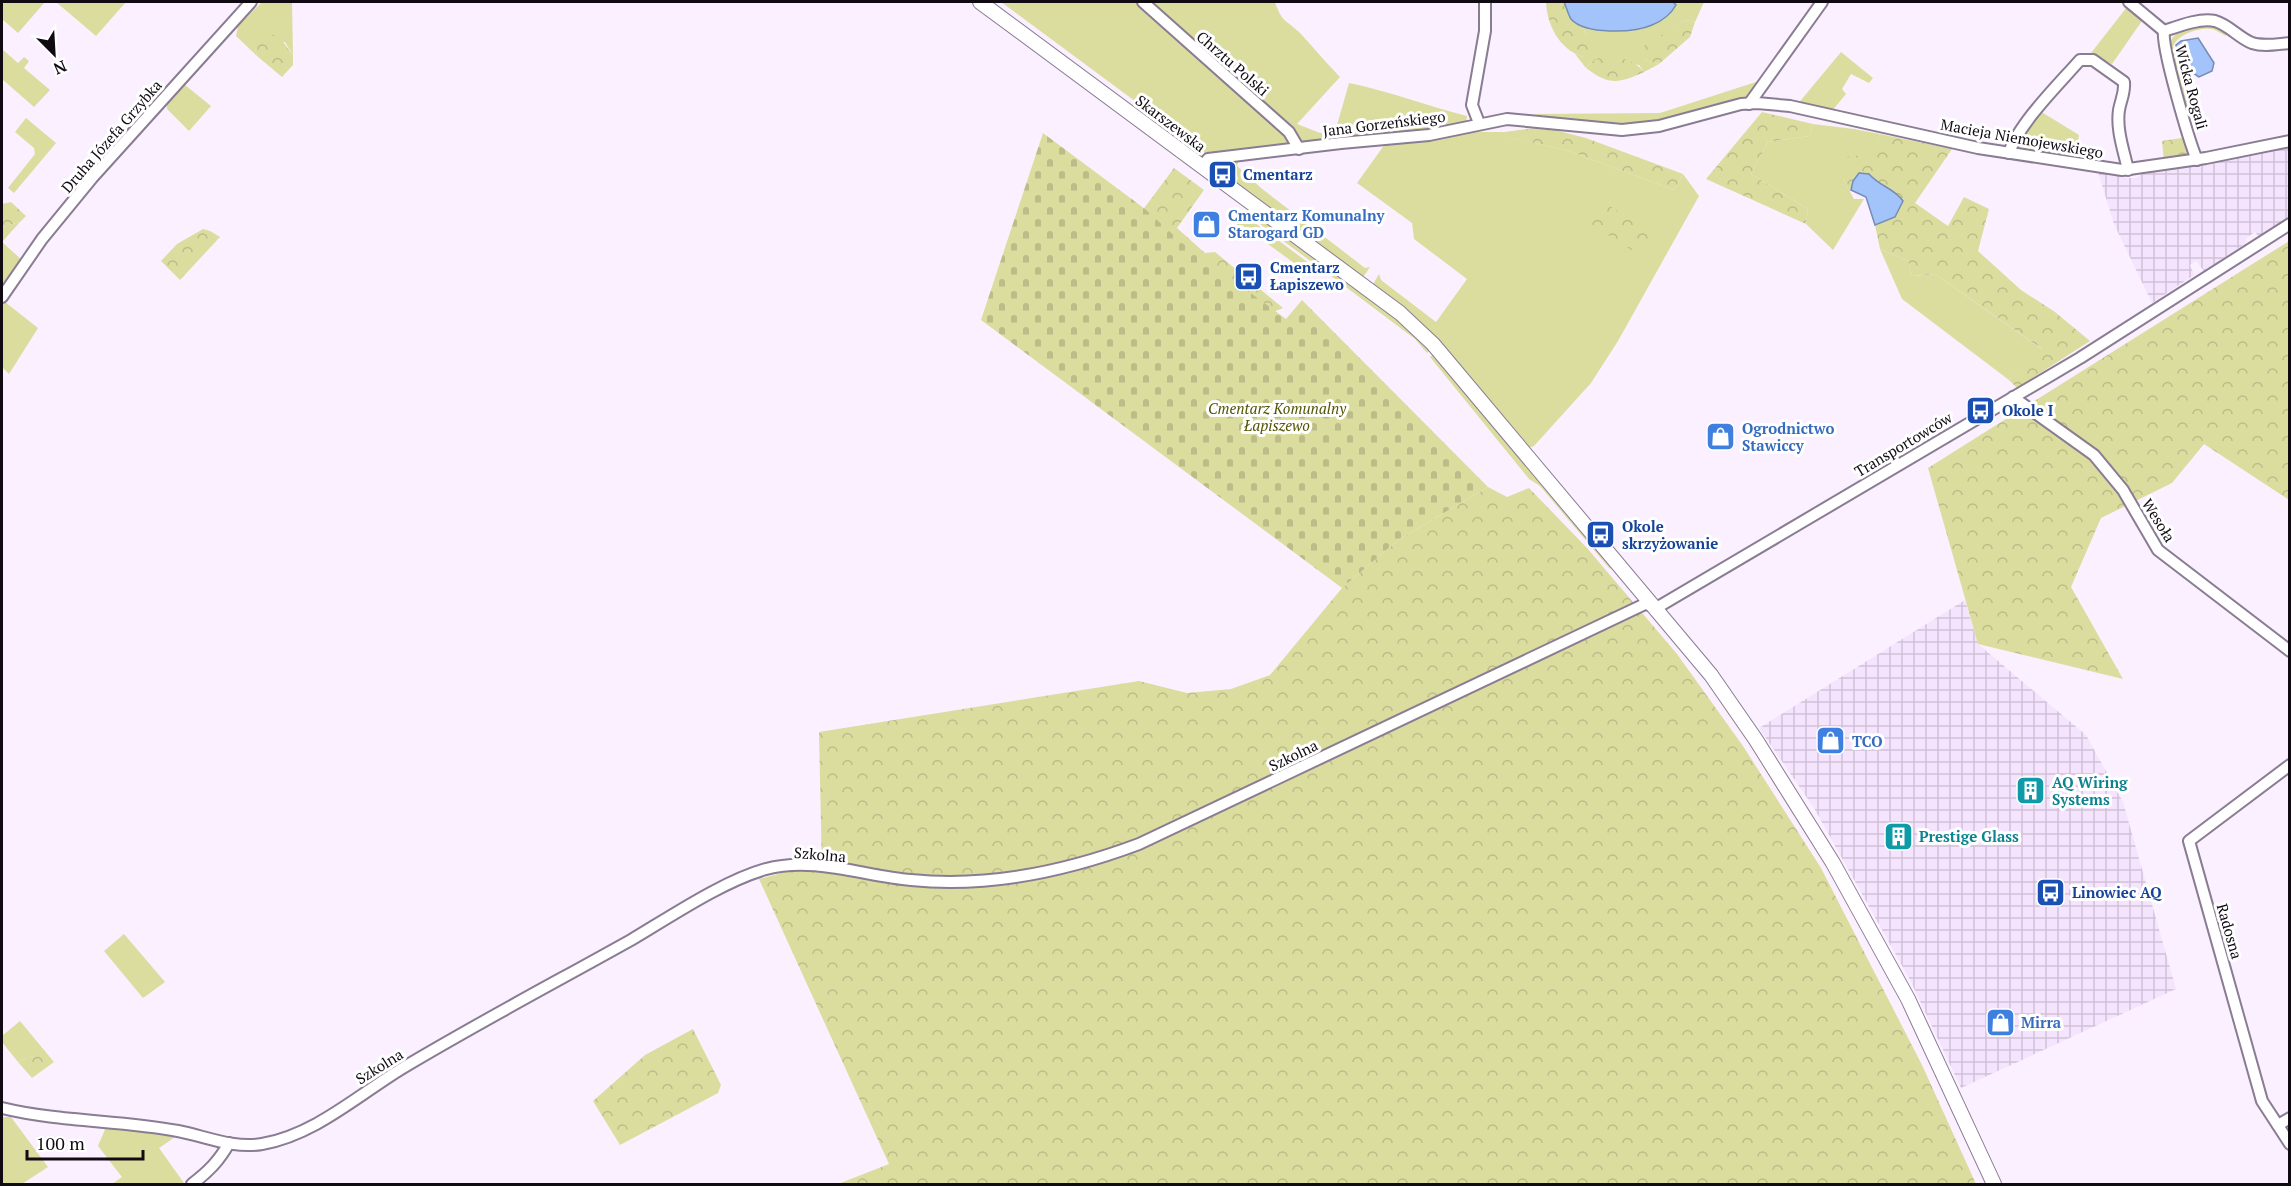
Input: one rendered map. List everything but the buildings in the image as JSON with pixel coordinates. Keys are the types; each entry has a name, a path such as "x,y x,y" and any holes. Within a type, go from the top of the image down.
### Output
{"main road":[{"name":"Skarszewska","path":"980,2 1408,320 1433,344 1711,675 1738,714 1833,863 1908,999 1994,1185"}],"street":[{"name":"Druha Józefa Grzybka","path":"2,297 42,239 87,184 251,2"},
{"name":"Chrztu Polski","path":"1143,2 1289,132 1299,149"},
{"path":"1479,123 1472,105 1485,32 1485,2"},
{"path":"1749,104 1822,2"},
{"name":"Wicka Rogali","path":"2129,2 2164,31 2163,38 2171,72 2197,160"},
{"path":"2164,31 2198,21 2213,21 2224,25 2251,42 2264,45 2289,43"},
{"path":"2009,153 2024,127 2080,60 2093,60 2124,82 2125,93 2119,109 2119,130 2128,170"},
{"name":"Jana Gorzeńskiego","path":"1202,166 1208,159 1429,135 1507,119 1622,130 1639,129 1749,104"},
{"name":"Macieja Niemojewskiego","path":"1749,104 1790,106 2009,153 2128,170 2197,160 2289,141"},
{"name":"Transportowców","path":"1650,604 1658,607 2013,397 2139,321 2289,224"},
{"name":"Wesoła","path":"2013,397 2094,455 2123,490 2158,550 2289,651"},
{"name":"Szkolna","path":"2,1108 178,1131 252,1146 287,1137 318,1123 415,1061 708,896 758,871 776,866 810,865 915,881 978,881 1046,872 1087,862 1163,834 1637,607 1650,604"},
{"name":"Radosna","path":"2289,765 2189,842 2262,1101 2289,1144"},
{"path":"2278,1125 2289,1118"},
{"path":"192,1185 214,1166 229,1143"}],"shaded area":[{"path":"2289,146 2289,218 2262,236 2258,236 2255,232 2246,238 2246,243 2204,271 2196,261 2190,265 2194,275 2152,303 2114,224 2098,172 2122,173 2126,178 2136,178 2143,173"},
{"path":"1965,600 1978,644 2086,735 2123,802 2176,989 1961,1088 1910,980 1814,808 1759,728"}],"green space":[{"path":"2,2 45,2 18,33 2,19"},
{"path":"56,2 126,2 96,36"},
{"path":"262,2 292,2 293,55 285,42 255,48 257,56 236,36 238,26"},
{"path":"1001,2 1136,2 1158,24 1290,139 1292,145 1209,156"},
{"path":"1146,2 1275,2 1283,18 1301,34 1340,77 1297,124 1320,133 1335,132 1349,83 1467,116 1466,122 1441,129 1300,143"},
{"path":"1546,2 1564,2 1571,19 1582,25 1587,37 1596,37 1601,41 1602,48 1583,57 1567,48 1552,27"},
{"path":"1673,2 1704,2 1695,22 1686,20 1674,28 1645,60 1659,64 1644,72 1639,65 1594,60 1586,68 1575,54 1583,57 1587,37 1582,25 1596,30 1676,5"},
{"path":"2127,7 2144,18 2112,64 2091,53"},
{"path":"1686,20 1695,22 1690,37 1659,64 1645,60 1644,46"},
{"path":"2199,25 2215,26 2226,30 2226,36 2212,29 2201,29 2184,35 2175,42 2173,47 2190,104 2185,105 2169,46 2177,34"},
{"path":"266,35 278,35 293,55 293,65 282,77 257,56 255,48"},
{"path":"2,49 18,63 24,57 29,61 24,68 50,90 34,107 2,79"},
{"path":"1841,52 1873,78 1869,83 1851,74 1842,89 1846,94 1831,112 1797,105"},
{"path":"1607,55 1632,62 1644,72 1627,79 1614,81 1594,74 1586,68 1594,60"},
{"path":"1759,81 1745,100 1684,118 1611,127 1533,114 1660,113"},
{"path":"185,85 211,106 189,131 167,109 167,103"},
{"path":"2040,111 2079,135 2075,160 2023,152 2018,149 2018,142"},
{"path":"1762,112 1813,124 1809,136 1768,142 1751,174 1808,209 1806,224 1706,179"},
{"path":"26,118 56,143 14,193 8,188 35,154 34,148 15,132"},
{"path":"1813,124 1880,134 1873,154 1843,179 1854,199 1864,199 1833,250 1806,224 1808,209 1751,174 1768,142 1809,136"},
{"path":"1543,127 1586,138 1683,174 1674,190 1566,150 1507,137 1504,132"},
{"path":"1478,132 1504,132 1508,137 1566,150 1674,190 1683,174 1699,196 1618,341 1591,383 1534,446 1526,449 1372,286 1379,274 1381,280 1436,322 1467,279 1414,239 1412,223 1357,183 1385,144 1408,143"},
{"name":"Cmentarz Komunalny Łapiszewo","path":"1043,133 1145,209 1182,243 1286,319 1302,300 1488,487 1398,540 1342,588 981,320"},
{"path":"1880,134 1952,149 1915,203 1948,226 1964,197 1989,209 1978,251 2021,290 2055,312 2090,341 2017,388 2009,380 2042,349 1935,274 1912,276 1908,261 1880,249 1875,225 1895,217 1903,201 1893,190 1881,184 1853,181 1850,192 1843,179 1845,157 1872,154"},
{"path":"2188,137 2192,157 2164,162 2162,141"},
{"path":"1239,160 1237,166 1261,188 1365,268 1370,267 1362,279 1235,185 1238,178 1236,174 1220,162"},
{"path":"1174,168 1204,190 1177,228 1205,253 1215,252 1283,308 1266,315 1133,223"},
{"path":"1600,200 1654,234 1641,256 1586,221"},
{"path":"11,202 26,216 20,222 2,227 2,204"},
{"path":"1254,211 1315,255 1316,265 1245,213"},
{"path":"1240,215 1251,220 1314,267 1309,274 1242,225 1238,229 1236,221"},
{"path":"20,222 2,242 2,227"},
{"path":"203,229 220,237 180,280 161,261 177,244"},
{"path":"2289,241 2289,500 2204,444 2172,483 2101,518 2071,587 2123,679 1978,644 1928,468"},
{"path":"2,242 23,261 3,288 2,288"},
{"path":"1880,249 1908,261 1912,276 1935,274 2043,350 2009,380 1902,299"},
{"path":"1327,267 1403,321 1430,350 1427,353 1415,339 1322,269"},
{"path":"5,302 38,328 9,374 2,367 2,306"},
{"path":"1434,354 1611,566 1610,569 1540,486 1529,479 1430,357"},
{"path":"1488,487 1507,497 1529,488 1587,548 1677,654 1743,746 1821,868 1922,1065 1976,1184 838,1184 889,1164 759,879 789,871 822,872 819,732 1139,681 1187,693 1231,689 1270,675 1342,588 1398,540"},
{"path":"124,934 165,982 143,998 104,951"},
{"path":"20,1021 54,1062 36,1056 18,1062 2,1042 2,1036"},
{"path":"693,1029 721,1085 718,1093 620,1145 593,1101 645,1055"},
{"path":"42,1055 54,1062 32,1078 18,1062 27,1057"},
{"path":"2,1117 11,1117 48,1167 22,1184 2,1184"},
{"path":"106,1127 175,1137 159,1148 184,1183 112,1184 122,1177 98,1146"}],"water":[{"path":"1564,2 1673,2 1676,5 1666,17 1652,25 1634,30 1610,31 1587,28 1578,24 1571,19"},
{"path":"2198,38 2214,63 2212,71 2199,77 2185,63 2176,45 2181,41"},
{"path":"1859,173 1869,174 1903,201 1895,217 1875,225 1866,197 1851,190 1853,181"}],"place":[{"name":"Cmentarz","path":"1222,174"},
{"name":"Cmentarz Komunalny Starogard GD","path":"1207,224"},
{"name":"Cmentarz Łapiszewo","path":"1249,276"},
{"name":"Okole I","path":"1981,410"},
{"name":"Ogrodnictwo Stawiccy","path":"1721,437"},
{"name":"Okole skrzyżowanie","path":"1601,535"},
{"name":"TCO","path":"1831,741"},
{"name":"AQ Wiring Systems","path":"2031,791"},
{"name":"Prestige Glass","path":"1898,836"},
{"name":"Linowiec AQ","path":"2051,892"},
{"name":"Mirra","path":"2000,1022"}]}
